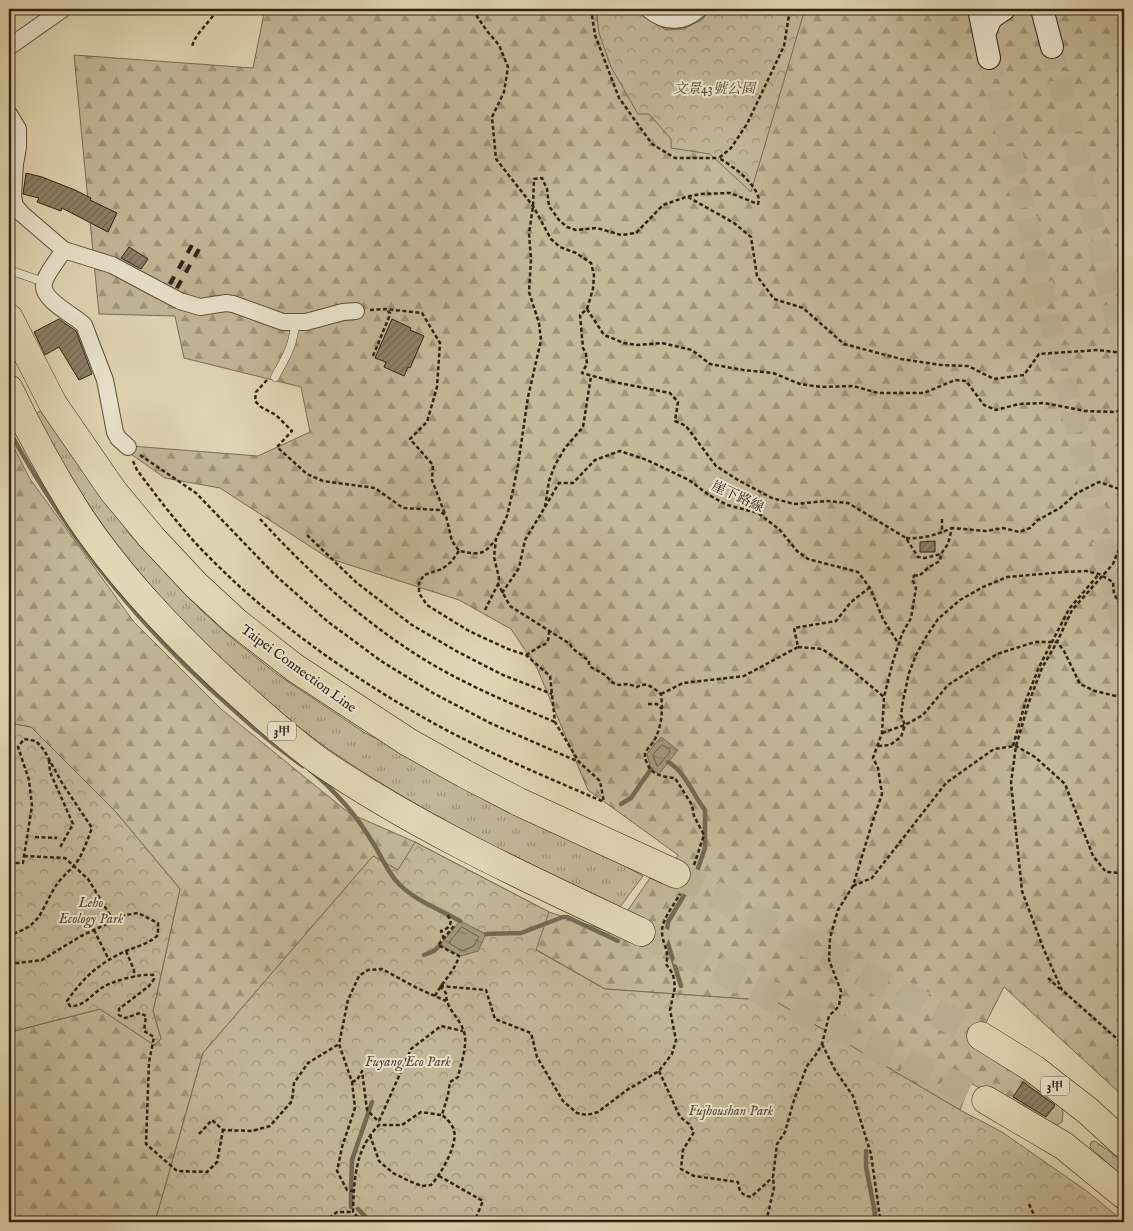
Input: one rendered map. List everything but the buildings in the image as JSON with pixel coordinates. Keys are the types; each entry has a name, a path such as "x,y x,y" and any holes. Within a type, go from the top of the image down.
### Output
{"highway":[{"name":"Taipei Connection Line","path":"9,318 53,404 113,491 152,538 196,585 236,622 294,668 408,742 519,802 684,878"},
{"name":"3甲","path":"9,389 42,456 80,518 120,570 203,661 259,712 318,760 438,834 495,864 641,932"},
{"name":"3甲","path":"980,1036 1034,1069 1088,1111 1124,1144"},
{"path":"986,1100 1064,1146 1124,1196"},
{"path":"1064,1146 1088,1111"}],"main road":[{"path":"979,9 989,58"},
{"path":"984,34 991,18 1004,9"},
{"path":"1039,12 1052,47"}],"street":[{"path":"9,47 62,9"},
{"path":"648,9 667,20 677,21 689,17 699,9"},
{"path":"9,114 18,129 13,196 16,206 22,214 64,250 112,265 180,301 200,307 226,303 233,304 259,312 273,319 295,322 306,322 343,312 356,311"},
{"path":"64,250 44,282 44,289 48,296 84,325 105,380 115,432 118,438 128,447"}],"lane":[{"path":"9,270 44,282"},
{"path":"275,377 290,350 294,337 295,322"}],"path":[{"path":"180,9 215,13 208,24 197,35 192,48"},
{"path":"474,9 476,15 499,45 508,67 504,92 492,117 496,159 533,206 551,239 560,247 576,253 591,263 594,275 593,289 587,309 580,315 583,348 587,364 582,373 670,393 678,402 675,421 686,426 716,466 772,498 794,504 828,501 848,503 906,538 917,539 934,536 952,528 986,530 1003,528 1019,532 1030,528 1038,520 1060,508 1077,493 1099,482 1122,490 1124,489"},
{"path":"373,356 389,317 390,313 385,309 422,313 440,343 437,387 427,422 410,439 433,465 432,480 446,516 452,541 459,551 478,554 488,550 496,539 507,516 518,464 528,396 541,340 539,323 529,292 531,260 529,234 534,179 542,178 547,189 549,206 559,220 576,230 597,228 621,235 636,233 663,205 686,196 730,194 758,204 759,200 755,189 719,158 675,158 652,144 619,98 595,35 592,9"},
{"path":"719,158 731,148 746,124 784,46 790,9"},
{"path":"686,196 734,223 751,237 757,276 774,299 803,308 844,344 901,359 941,365 968,366 994,379 1024,375 1039,354 1098,350 1124,353"},
{"path":"587,309 604,335 624,343 637,345 662,343 692,350 710,364 773,373 800,384 821,387 853,386 878,393 924,393 955,380 966,381 984,404 996,410 1019,404 1044,403 1085,411 1115,412 1124,409"},
{"path":"275,377 272,375 256,392 255,401 261,407 276,415 292,431 278,447 307,474 323,481 375,488 403,508 439,510 446,516"},
{"path":"502,593 519,568 525,540 545,507 549,481 554,465 565,448 583,427 591,376"},
{"path":"128,447 196,493 275,575 327,621 381,661 433,694 580,762"},
{"name":"崖下路線","path":"545,507 559,483 573,483 595,460 620,451 647,460 690,480 709,495 727,505 758,514 780,530 797,551 808,559 858,572 870,588 883,619 898,643"},
{"path":"136,470 172,517 214,562 255,599 312,644 367,683 421,716 471,742 604,802 600,781 580,762 555,722 550,676 526,655 508,650 468,631 427,605 419,593 419,583 424,575 442,569 459,551"},
{"path":"260,519 292,554 344,601 400,644 497,698 555,722"},
{"path":"942,519 942,532"},
{"path":"766,1222 774,1188 773,1177 778,1144 786,1128 807,1066 818,1053 822,1044 829,1016 839,1006 841,991 829,960 830,938 838,910 853,886 882,794 878,768 873,758 882,733 884,697 898,643 910,618 916,588 912,581 912,574 919,576 940,561 941,554 948,544 952,528"},
{"path":"306,535 357,583 412,624 465,656 503,675 552,694"},
{"path":"1014,746 1039,676 1072,610 1113,564 1124,537"},
{"path":"906,538 918,557 925,558 941,554"},
{"path":"440,986 486,990 495,1019 531,1032 537,1057 563,1101 577,1113 587,1115 598,1112 627,1090 659,1071 672,1054 676,1040 670,1010 675,987 673,974 666,964 668,957 662,933 664,920 704,835 694,816 692,805 675,778 663,776 650,770 645,758 646,752 655,740 663,710 661,694 650,685 641,684 637,686 613,683 605,675 589,666 589,661 572,648 570,644 510,606 498,584 494,557 496,539"},
{"path":"877,747 890,745 901,737 905,725 902,714 909,673 926,637 951,606 970,593 1007,577 1086,571 1099,574 1113,582 1114,594 1124,611"},
{"path":"1062,990 1022,891 1011,783 1014,746 1026,700 1039,667 1069,608 1099,574"},
{"path":"485,610 498,584"},
{"path":"798,647 794,628 836,621 851,602 870,588"},
{"path":"526,655 546,645 549,641 549,632"},
{"path":"882,733 905,725 923,715 948,685 997,654 1035,642 1057,642"},
{"path":"1057,642 1064,651 1080,684 1095,691 1124,698"},
{"path":"661,694 683,684 744,676 798,647 822,649 848,667 884,697"},
{"path":"648,704 657,704 663,710"},
{"path":"9,863 23,863 32,806 29,780 18,747 24,739 30,739 36,741 44,750 62,783 92,828 80,858 55,887 46,908 23,931 9,935"},
{"path":"853,886 872,878 946,784 994,749 1014,746 1035,757 1065,784 1093,856 1106,872 1124,873"},
{"path":"48,756 50,772 73,824 59,850"},
{"path":"9,789 13,803 9,805"},
{"path":"35,837 57,838"},
{"path":"24,856 65,858 88,879 113,920"},
{"path":"9,964 42,960 113,920 138,913 158,923 158,935 152,940 99,965 80,982 67,1001 70,1006 80,1006 104,986 134,977 153,975 154,979 149,986 119,1009 119,1014 125,1018 140,1013 146,1016 144,1031 154,1037 149,1062 146,1144 176,1171 207,1172 217,1162 223,1130"},
{"path":"444,938 441,931 448,928 451,921 447,915"},
{"path":"435,996 440,986 457,964 459,956 438,945 455,925"},
{"path":"94,930 109,960"},
{"path":"126,951 134,970 134,977"},
{"path":"354,1191 347,1190 337,1171 342,1147 355,1108 352,1082 339,1044 348,1000 359,976 368,970 382,969 446,1001"},
{"path":"1048,978 1124,1046"},
{"path":"440,986 446,993 446,1001 464,1031 464,1053 458,1077 450,1082 442,1115"},
{"path":"378,1121 411,1049 441,1026 464,1031"},
{"path":"199,1134 212,1120 223,1130 252,1131 270,1126 292,1101 294,1083 308,1063 339,1044"},
{"path":"822,1044 835,1070 853,1096 871,1154 879,1222"},
{"path":"352,1082 357,1080 362,1071 367,1110 378,1121 379,1125"},
{"path":"659,1071 680,1117 689,1124 694,1132 683,1150 681,1169 694,1176 738,1182 739,1190 751,1198 773,1177"},
{"path":"362,1222 354,1212 355,1175 360,1153 370,1135 379,1125 402,1125 421,1112 442,1115 448,1120 454,1130 455,1140 439,1176 431,1185 422,1186 393,1173 379,1161 370,1135"},
{"path":"439,1176 471,1193 483,1202 475,1220 490,1222"},
{"path":"1029,1204 1037,1222"},
{"path":"324,1222 337,1212 354,1212"}],"green space":[{"path":"265,9 638,9 660,27 675,29 688,27 702,19 709,9 1124,9 1124,1097 1004,987 975,1044 1062,1105 1062,1122 1055,1126 970,1083 960,1110 775,1001 605,989 373,856 203,1053 155,1222 9,1222 9,1025 15,1031 100,1009 154,1045 161,1039 153,1011 180,889 115,811 31,727 9,723 9,438 30,479 134,622 221,709 349,813 415,842 549,912 638,941 643,922 628,910 650,878 663,884 678,855 588,790 537,668 511,629 459,600 328,558 220,488 165,478 118,445 258,456 310,432 301,387 184,358 175,316 99,314 74,55 253,68"},
{"name":"文景43號公園","path":"596,9 638,9 666,30 684,29 703,19 709,9 805,9 751,192 710,154 671,148 671,139 649,114 638,114 611,67 599,33"},
{"path":"45,409 62,440 131,536 202,611 234,640 278,675 365,733 594,849 643,876 620,907 489,844 394,791 329,749 265,699 234,672 176,614 123,552 76,484 34,414"},
{"name":"Leho Ecology Park","path":"9,723 31,727 115,811 180,889 153,1011 161,1039 154,1045 100,1009 14,1031 9,1025"},
{"path":"415,842 549,912 536,950 605,989 775,1001 960,1110 1002,1132 1088,1192 1124,1222 155,1222 203,1053 373,856 398,870"},
{"path":"1095,1141 1124,1162 1124,1178 1090,1147 1091,1142"}],"water":[{"path":"661,737 678,750 659,774 651,769 647,754"},
{"path":"460,921 486,934 478,951 461,956 440,945"}],"waterway":[{"path":"11,434 58,511 83,547 139,617 202,681 260,733 303,766"},
{"path":"668,762 680,771 705,810 705,848 695,877 668,922 666,937 681,986"},
{"path":"621,804 631,798 651,769"},
{"path":"310,770 328,786 352,813 367,833 392,876 400,885 421,901 460,921"},
{"path":"486,934 521,933 567,917 618,941"},
{"path":"424,955 434,951 440,945"},
{"path":"351,1188 352,1160 372,1102"},
{"path":"866,1151 866,1167 875,1213 873,1222"},
{"path":"351,1192 351,1207"},
{"path":"358,1209 364,1215 367,1222"}],"tunnel":[{"path":"1052,47 1124,354"},
{"path":"989,58 1124,631"},
{"path":"676,874 981,1036"},
{"path":"641,932 986,1100"}],"railway":[{"path":"161,300 192,245"},
{"path":"168,304 199,249"}],"park label":[{"name":"Fuyang Eco Park","path":"408,1061"},
{"name":"Fujhoushan Park","path":"731,1110"}]}
